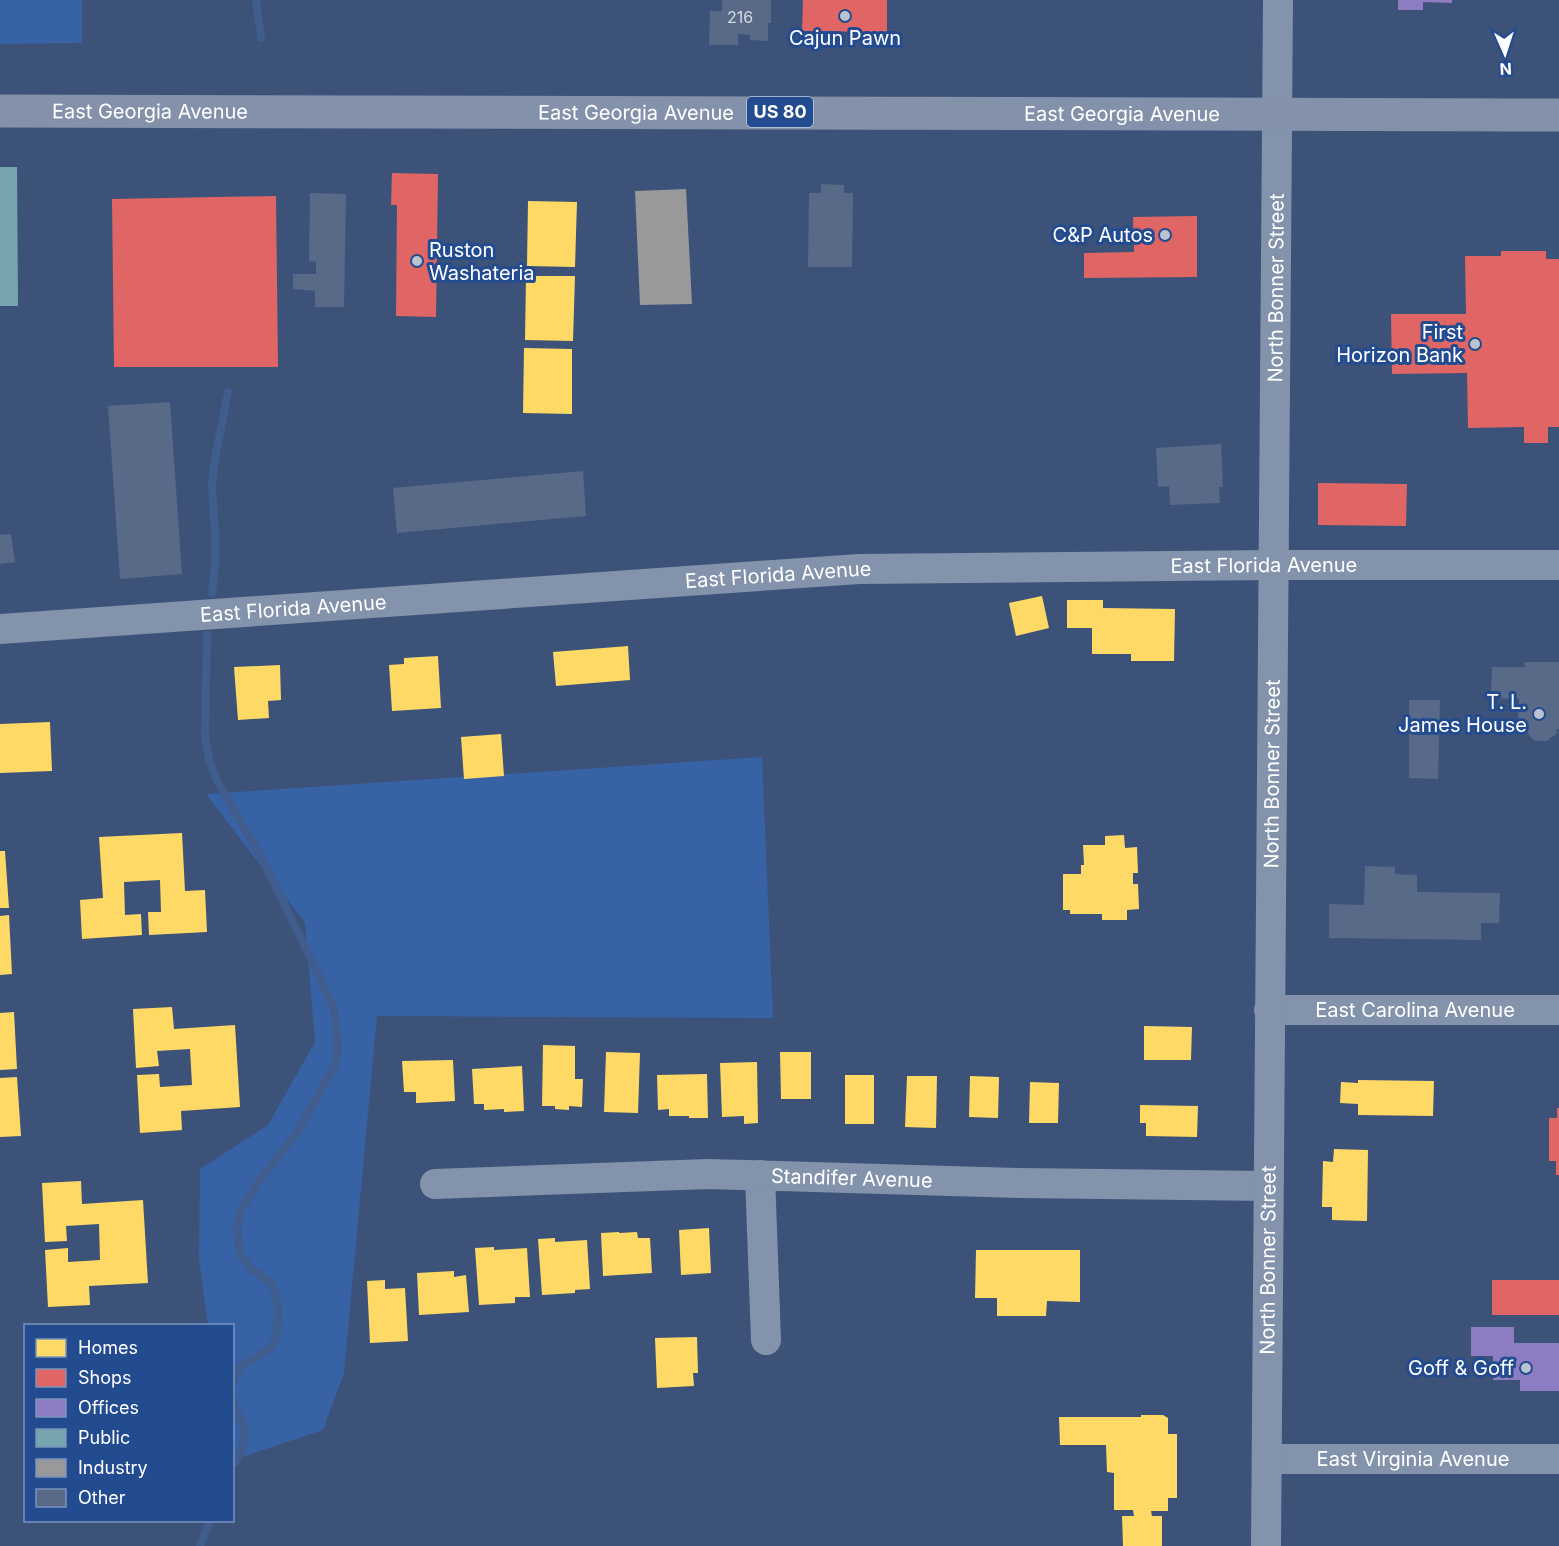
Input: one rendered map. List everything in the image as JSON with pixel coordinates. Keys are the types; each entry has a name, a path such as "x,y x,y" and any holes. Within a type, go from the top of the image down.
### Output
{"main road":[{"name":"East Georgia Avenue","path":"0,111 1559,115"}],"street":[{"name":"North Bonner Street","path":"1266,1546 1278,0"},
{"name":"East Florida Avenue","path":"0,628 859,569 1559,564"},
{"name":"East Carolina Avenue","path":"1269,1010 1559,1010"},
{"name":"Standifer Avenue","path":"435,1184 708,1174 1019,1183 1268,1186"},
{"path":"760,1175 766,1340"},
{"name":"East Virginia Avenue","path":"1267,1459 1559,1459"}],"shaded area":[{"path":"0,0 82,0 82,43 0,44"},
{"path":"762,757 773,1018 377,1016 344,1373 323,1430 234,1460 234,1324 208,1324 199,1259 200,1169 268,1125 315,1042 305,923 206,794"}],"building: Homes":[{"path":"528,201 577,202 575,267 527,266"},
{"path":"526,276 575,276 573,341 525,340"},
{"path":"524,348 572,349 572,414 523,413"},
{"path":"1042,596 1049,628 1016,636 1009,603"},
{"path":"1067,600 1103,600 1103,608 1175,609 1174,661 1131,661 1131,654 1092,654 1092,628 1067,628"},
{"path":"628,646 630,680 556,686 553,652"},
{"path":"438,656 441,708 392,711 389,665 404,664 404,658"},
{"path":"280,665 281,700 268,701 269,718 238,720 234,667"},
{"path":"50,722 52,771 0,773 0,724"},
{"path":"501,734 504,776 464,779 461,737"},
{"path":"182,833 185,891 205,890 207,932 149,935 148,912 161,912 160,880 124,882 125,915 141,914 142,935 82,939 80,900 103,898 99,837"},
{"path":"1124,835 1125,848 1137,847 1138,873 1133,873 1133,884 1138,884 1139,909 1127,910 1127,920 1102,920 1102,914 1070,914 1070,910 1063,910 1063,874 1081,874 1081,865 1084,865 1083,845 1105,845 1105,836"},
{"path":"0,851 5,851 9,908 0,908"},
{"path":"9,915 12,974 0,975 0,916"},
{"path":"172,1007 174,1029 235,1025 240,1107 181,1111 182,1130 140,1133 137,1075 159,1074 160,1087 192,1085 190,1049 157,1051 159,1066 136,1068 133,1009"},
{"path":"14,1012 17,1069 0,1070 0,1013"},
{"path":"1144,1026 1192,1027 1191,1060 1144,1060"},
{"path":"543,1045 575,1046 575,1079 583,1079 582,1107 569,1106 569,1110 555,1109 555,1106 542,1106"},
{"path":"606,1052 640,1053 638,1113 604,1112"},
{"path":"780,1052 811,1052 811,1099 781,1099"},
{"path":"453,1060 455,1101 416,1103 416,1092 404,1092 402,1061"},
{"path":"757,1062 758,1123 744,1124 744,1116 722,1117 720,1063"},
{"path":"522,1066 524,1111 484,1110 484,1104 474,1104 472,1069"},
{"path":"707,1074 708,1118 669,1116 669,1109 658,1110 657,1075"},
{"path":"845,1075 874,1075 874,1124 845,1124"},
{"path":"907,1076 937,1076 936,1128 905,1127"},
{"path":"970,1076 999,1077 998,1118 969,1117"},
{"path":"17,1077 21,1136 0,1137 0,1078"},
{"path":"1358,1080 1434,1081 1433,1116 1358,1115 1358,1104 1340,1103 1341,1082 1358,1083"},
{"path":"1030,1082 1059,1083 1058,1123 1029,1123"},
{"path":"1140,1105 1198,1106 1197,1137 1146,1136 1146,1123 1140,1123"},
{"path":"1334,1149 1368,1150 1367,1221 1332,1220 1332,1207 1322,1207 1323,1161 1333,1162"},
{"path":"81,1181 82,1204 143,1200 148,1283 89,1286 90,1305 48,1307 45,1250 68,1248 68,1262 100,1260 99,1224 66,1226 67,1241 45,1242 42,1183"},
{"path":"709,1228 711,1273 681,1275 679,1230"},
{"path":"637,1232 638,1238 650,1238 652,1273 603,1276 601,1233"},
{"path":"555,1238 555,1242 587,1240 590,1289 575,1290 575,1293 542,1295 538,1239"},
{"path":"494,1247 494,1250 527,1248 530,1297 515,1297 515,1303 479,1305 475,1248"},
{"path":"976,1250 1080,1250 1080,1302 1047,1301 1046,1316 997,1316 997,1298 975,1298"},
{"path":"454,1271 454,1277 466,1275 469,1312 419,1315 417,1273"},
{"path":"385,1280 385,1289 405,1288 408,1341 370,1343 367,1281"},
{"path":"697,1337 698,1373 693,1373 694,1386 657,1388 655,1338"},
{"path":"1141,1415 1163,1415 1168,1418 1168,1434 1177,1434 1177,1498 1168,1498 1168,1511 1151,1511 1152,1516 1162,1516 1162,1546 1123,1546 1122,1516 1134,1516 1133,1510 1114,1510 1114,1473 1107,1472 1106,1445 1060,1445 1059,1417 1141,1417"}],"building: Shops":[{"name":"Cajun Pawn","path":"803,0 887,0 887,32 802,31"},
{"name":"Ruston Washateria","path":"392,173 438,174 436,317 396,316 397,205 391,205"},
{"path":"276,196 278,367 114,367 112,199"},
{"name":"C&P Autos","path":"1197,216 1197,277 1084,278 1084,253 1134,252 1133,217"},
{"name":"First Horizon Bank","path":"1501,251 1546,251 1546,259 1559,259 1559,427 1548,427 1548,443 1524,443 1524,427 1468,428 1467,373 1392,374 1391,314 1466,314 1465,256 1501,256"},
{"path":"1318,483 1407,484 1406,526 1318,525"},
{"path":"1557,1108 1559,1108 1559,1175 1556,1175 1556,1161 1549,1161 1549,1118 1557,1118"},
{"path":"1492,1280 1559,1280 1559,1315 1492,1315"}],"building: Offices":[{"path":"1398,0 1452,0 1452,3 1423,2 1423,10 1398,10"},
{"name":"Goff & Goff","path":"1471,1327 1514,1327 1514,1343 1559,1343 1559,1391 1520,1391 1520,1380 1493,1380 1493,1356 1471,1356"}],"building: Public":[{"path":"0,167 17,167 18,306 0,306"}],"building: Industry":[{"path":"686,189 692,304 640,305 635,191"}],"building: Other":[{"path":"722,0 771,0 768,41 750,40 750,35 738,34 738,45 709,45 710,11 722,11"},
{"path":"821,184 844,185 844,193 853,193 852,267 808,267 809,193 821,193"},
{"path":"310,193 346,194 344,307 315,307 315,291 293,289 293,274 316,274 316,262 309,261"},
{"path":"170,402 182,574 120,579 108,406"},
{"path":"1221,444 1223,487 1219,487 1220,503 1170,505 1169,486 1158,487 1156,448"},
{"path":"583,471 586,516 397,533 393,488"},
{"path":"11,534 15,562 0,564 0,535"},
{"name":"T. L. James House","path":"1524,662 1559,662 1559,729 1556,729 1557,733 1547,741 1535,741 1526,729 1518,729 1519,699 1491,698 1492,667 1525,667"},
{"path":"1409,700 1440,700 1438,779 1409,778"},
{"path":"1365,866 1395,867 1395,874 1417,875 1417,892 1500,893 1499,923 1481,923 1481,940 1329,938 1329,904 1364,905"}],"waterway":[{"path":"256,0 261,38"},
{"path":"212,593 215,565 212,487 214,464 228,392"},
{"path":"207,635 205,736 209,759 217,781 260,855 333,1007 338,1051 335,1065 298,1131 259,1181 241,1210 237,1229 240,1255 253,1270 271,1283 276,1294 278,1310 277,1332 273,1346 242,1365 234,1379"},
{"path":"234,1405 245,1432 242,1448 234,1463"},
{"path":"200,1546 209,1522"}],"place":[{"name":"Cajun Pawn","path":"845,16"},
{"name":"C&P Autos","path":"1165,235"},
{"name":"Ruston Washateria","path":"417,261"},
{"name":"First Horizon Bank","path":"1475,344"},
{"name":"T. L. James House","path":"1539,714"},
{"name":"Goff & Goff","path":"1526,1368"}]}
